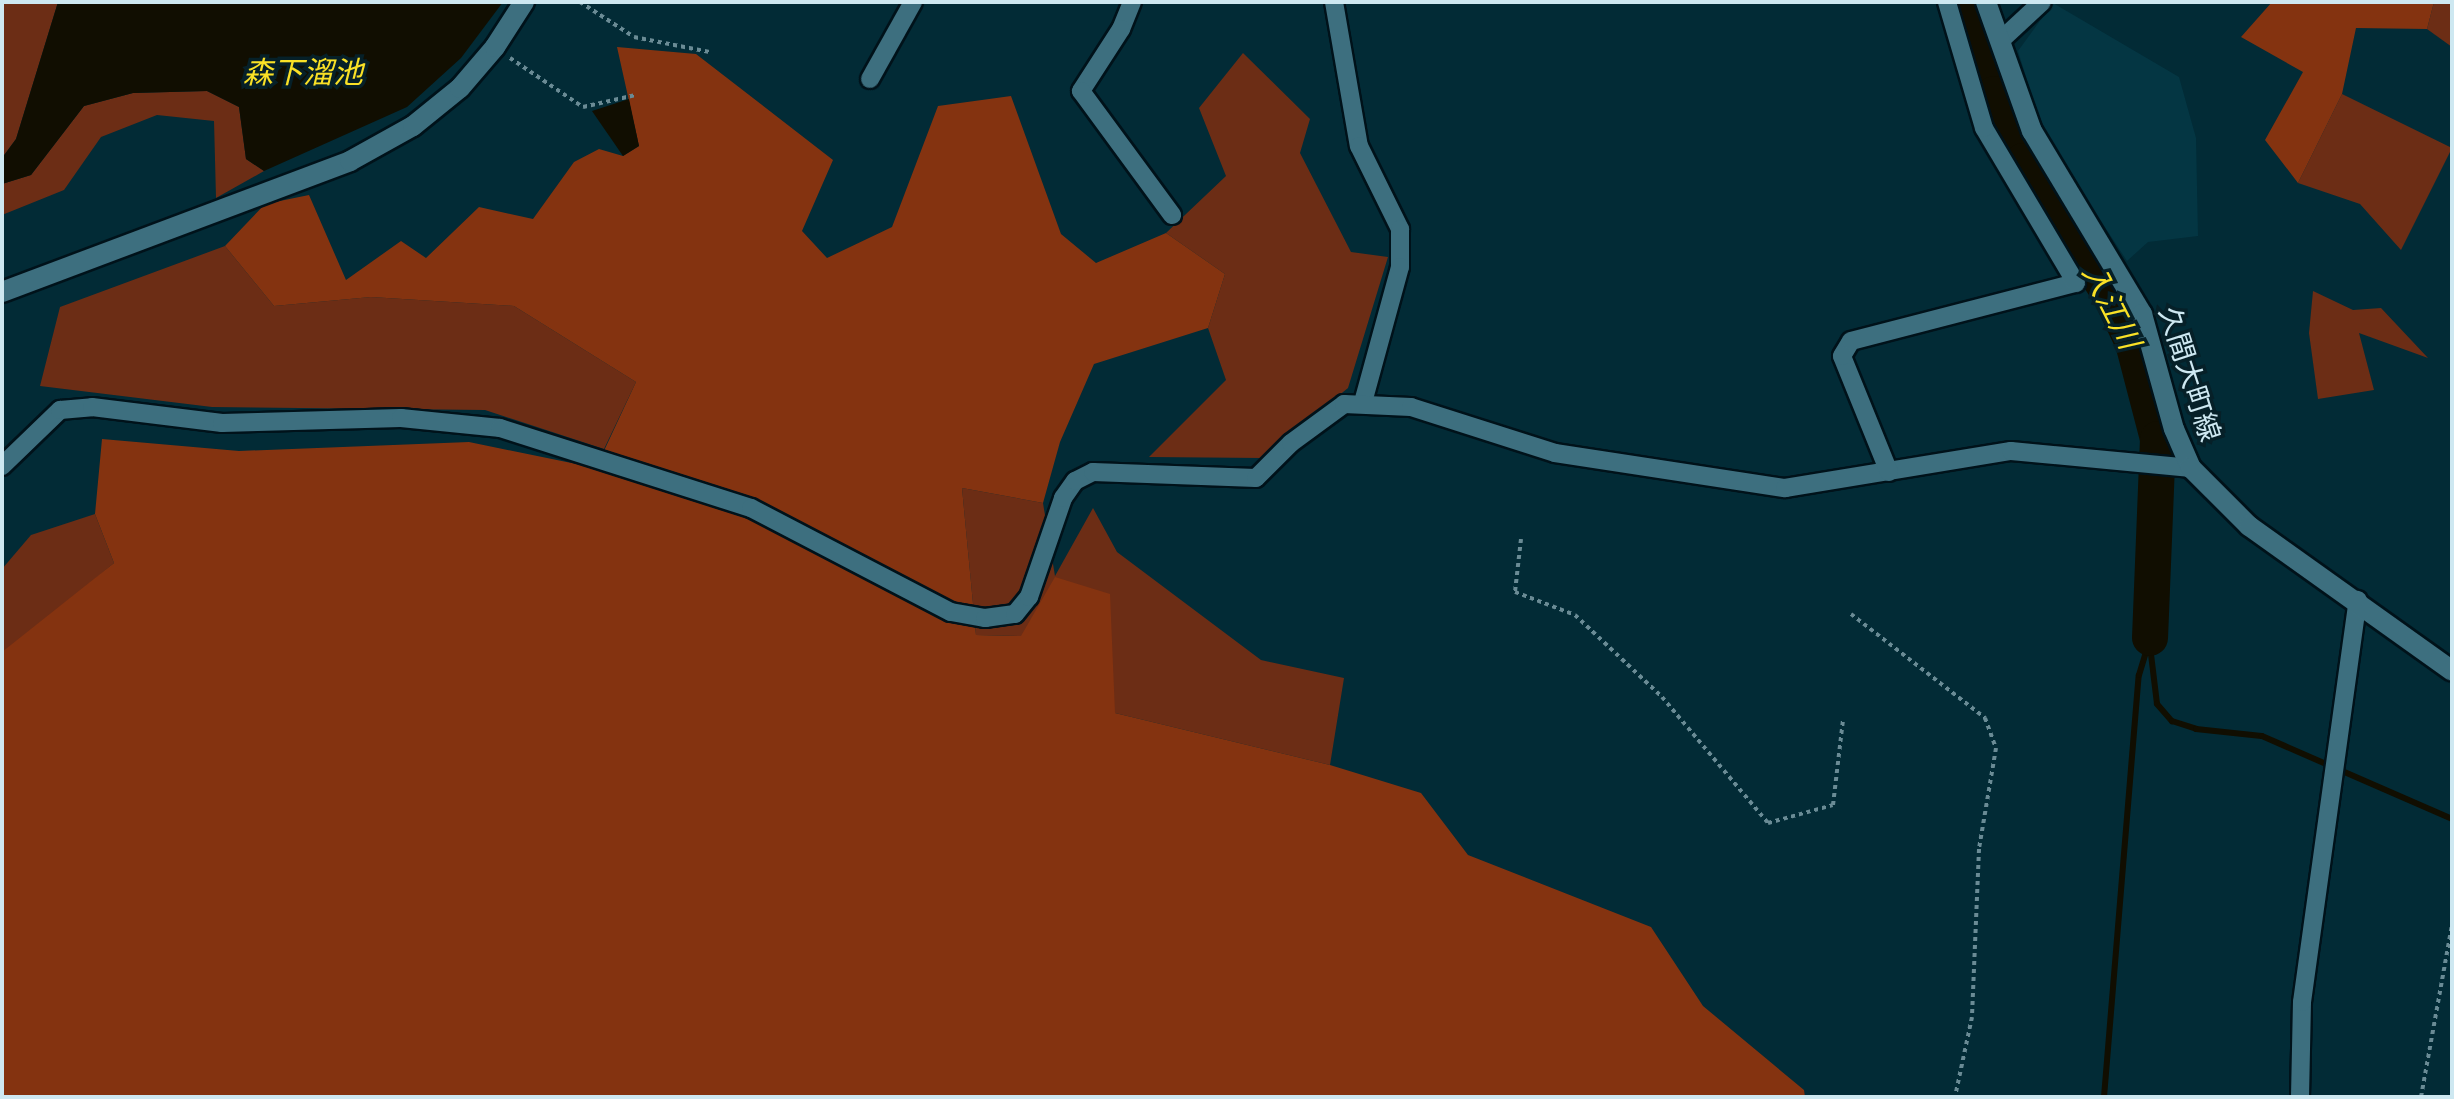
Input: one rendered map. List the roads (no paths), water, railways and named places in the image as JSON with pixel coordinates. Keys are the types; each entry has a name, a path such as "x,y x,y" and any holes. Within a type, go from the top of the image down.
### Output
{"main road":[{"path":"2,292 350,161 413,126 460,88 495,47 524,2"},
{"name":"久間大町線","path":"1986,2 2032,131 2142,314 2174,429 2191,468 2249,526 2358,600 2452,671"}],"street":[{"path":"870,79 913,2"},
{"path":"1132,2 1121,29 1081,91 1172,215"},
{"path":"1889,472 1842,356 1851,341 2076,283 1984,128 1947,2"},
{"path":"2000,41 2042,2"},
{"path":"1330,4 1359,146 1400,229 1400,267 1363,402"},
{"path":"2,466 60,410 92,407 222,423 401,418 500,428 751,508 951,612 985,618 1015,614 1029,597 1063,498 1075,481 1093,472 1256,478 1291,443 1344,404 1363,402 1411,407 1555,453 1785,488 2011,451 2191,468"},
{"path":"2300,1097 2302,1002 2358,600"}],"water":[{"name":"森下溜池","path":"58,2 503,2 461,58 407,107 264,171 246,159 239,107 207,91 133,93 84,106 31,175 2,184 2,158 16,139"},
{"path":"629,99 639,146 623,156 592,111"}],"waterway":[{"name":"入江川","path":"1966,2 1994,94 2023,161 2111,296 2133,343 2158,439 2150,638"},
{"path":"2104,1097 2139,675 2150,638"},
{"path":"2150,646 2157,704 2172,721 2196,729 2262,736 2452,819"}]}
